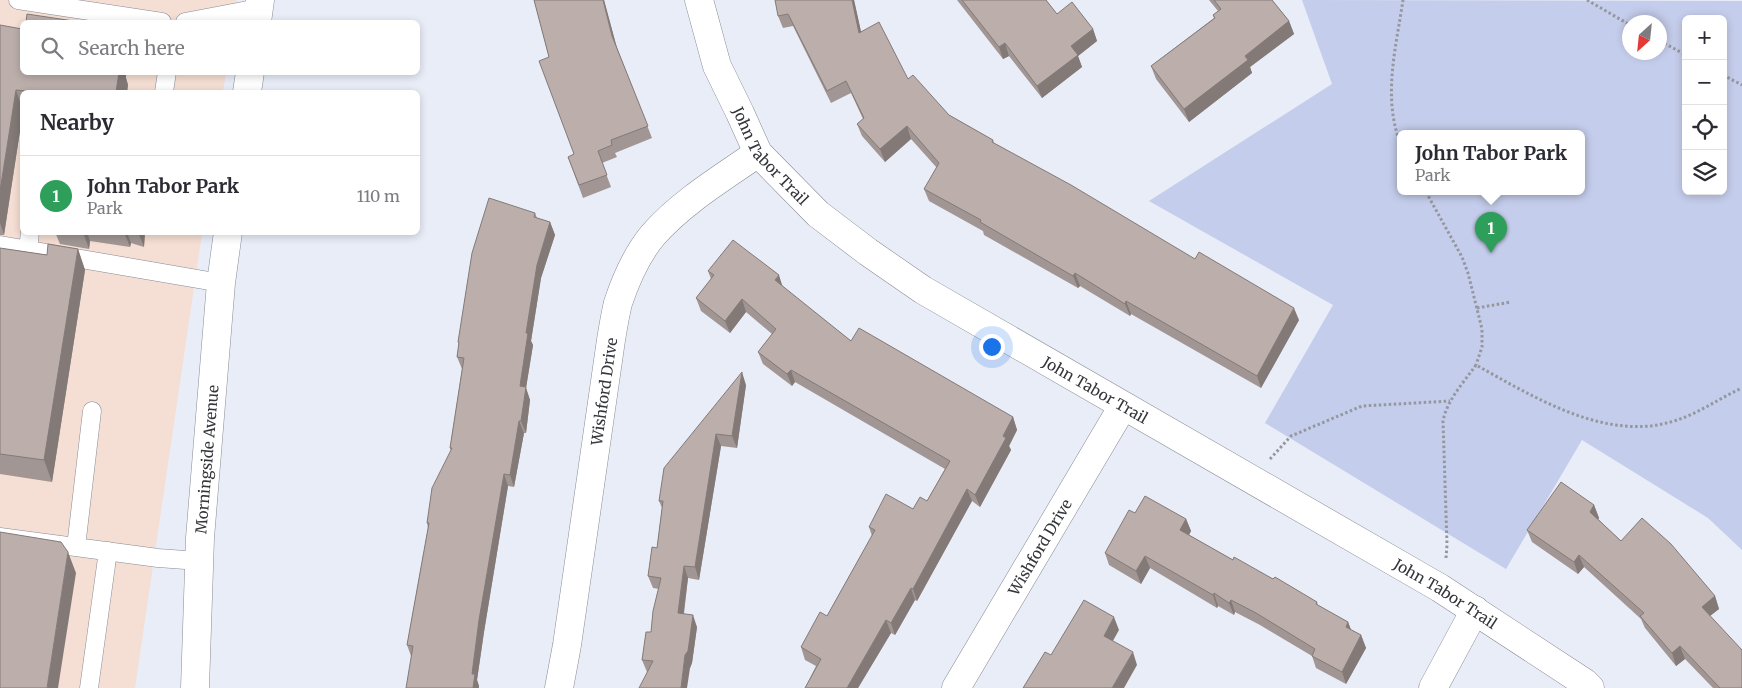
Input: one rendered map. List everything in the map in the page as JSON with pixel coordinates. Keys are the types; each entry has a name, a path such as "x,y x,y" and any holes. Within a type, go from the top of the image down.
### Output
{"street":[{"name":"John Tabor Trail","path":"698,0 717,66 758,153 818,214 923,290 1440,588 1590,688"},
{"path":"247,90 250,75"},
{"name":"Wishford Drive","path":"559,688 611,340 621,296 637,259 652,237 671,216 758,153"},
{"name":"Morningside Avenue","path":"194,688 199,561 221,283 228,235"},
{"name":"Wishford Drive","path":"956,688 1123,406"},
{"path":"1433,688 1475,610"}],"lane":[{"path":"18,0 65,4 151,20"},
{"path":"197,20 259,10"},
{"path":"164,90 167,75"},
{"path":"0,245 29,241 221,283"},
{"path":"76,547 92,411"},
{"path":"0,537 199,561"},
{"path":"89,688 108,551"}],"path":[{"path":"1397,132 1391,92 1392,72 1403,0"},
{"path":"1587,0 1622,20"},
{"path":"1667,45 1682,53"},
{"path":"1727,77 1742,85"},
{"path":"1428,195 1462,257 1477,308 1483,340 1476,365 1445,411 1443,421 1447,551 1440,588"},
{"path":"1477,308 1511,302"},
{"path":"1476,365 1527,394 1555,407 1626,428 1648,427 1677,420 1742,388"},
{"path":"1251,480 1291,436 1362,406 1451,401"}],"shaded area":[{"path":"0,0 237,0 234,20 20,20 20,75 226,75 223,90 20,90 20,235 202,235 135,688 0,688"},
{"path":"1302,0 1742,1 1742,550 1708,518 1582,440 1506,569 1265,423 1333,305 1149,201 1332,84"}],"building":[{"path":"534,0 603,0 612,36 648,126 611,140 612,145 598,151 607,175 579,185 568,157 574,154 539,61 549,57"},
{"path":"775,0 852,0 859,33 879,22 908,79 913,75 949,115 993,140 992,142 1071,185 1195,259 1199,252 1294,308 1257,376 1126,301 1125,304 1075,273 1073,276 980,222 981,220 924,189 939,163 907,126 880,149 857,124 864,118 846,81 827,91 788,14 778,16"},
{"path":"962,0 1046,0 1057,14 1072,2 1093,29 1071,46 1078,55 1037,86 1005,43 999,47"},
{"path":"1214,0 1272,0 1289,21 1245,56 1248,60 1184,109 1151,66 1215,18 1213,15 1221,9"},
{"path":"27,14 67,20 26,20"},
{"path":"0,25 20,29 20,75 119,75 116,90 16,90 0,191"},
{"path":"489,198 535,213 534,217 550,222 537,265 526,333 528,333 520,386 526,387 521,421 519,421 510,475 504,474 479,620 472,674 475,674 473,688 406,688 413,646 407,645 429,523 427,523 432,488 452,448 450,448 464,358 457,357 458,342 472,253"},
{"path":"733,240 779,275 775,280 851,341 859,328 1013,417 1003,436 1006,438 975,495 967,489 913,589 911,588 891,623 886,620 847,688 805,688 821,659 801,647 820,612 827,616 875,530 869,527 886,494 913,509 920,497 927,501 950,461 791,370 787,374 758,352 776,329 742,299 725,321 696,298 714,275 708,271"},
{"path":"48,244 78,249 44,460 0,454 0,248 47,255"},
{"path":"742,372 732,436 716,434 695,567 684,566 678,613 693,615 681,688 639,688 653,661 642,660 646,632 651,632 653,611 661,578 648,576 652,547 657,548 663,501 659,501 664,468"},
{"path":"1561,482 1594,505 1590,512 1621,541 1642,518 1671,544 1715,596 1702,607 1742,650 1742,688 1720,688 1680,646 1672,653 1640,616 1644,613 1579,555 1574,562 1527,530"},
{"path":"1145,496 1186,519 1180,530 1233,560 1234,557 1273,579 1275,577 1348,622 1346,627 1361,635 1342,672 1312,656 1315,649 1256,613 1231,600 1229,603 1214,593 1213,595 1145,556 1136,571 1105,553 1129,510 1135,513"},
{"path":"0,532 61,542 68,552 47,688 0,688"},
{"path":"1084,600 1114,617 1104,636 1133,652 1112,688 1023,688 1045,652 1051,655"}],"place":[{"name":"John Tabor Park","path":"1491,253"}]}
